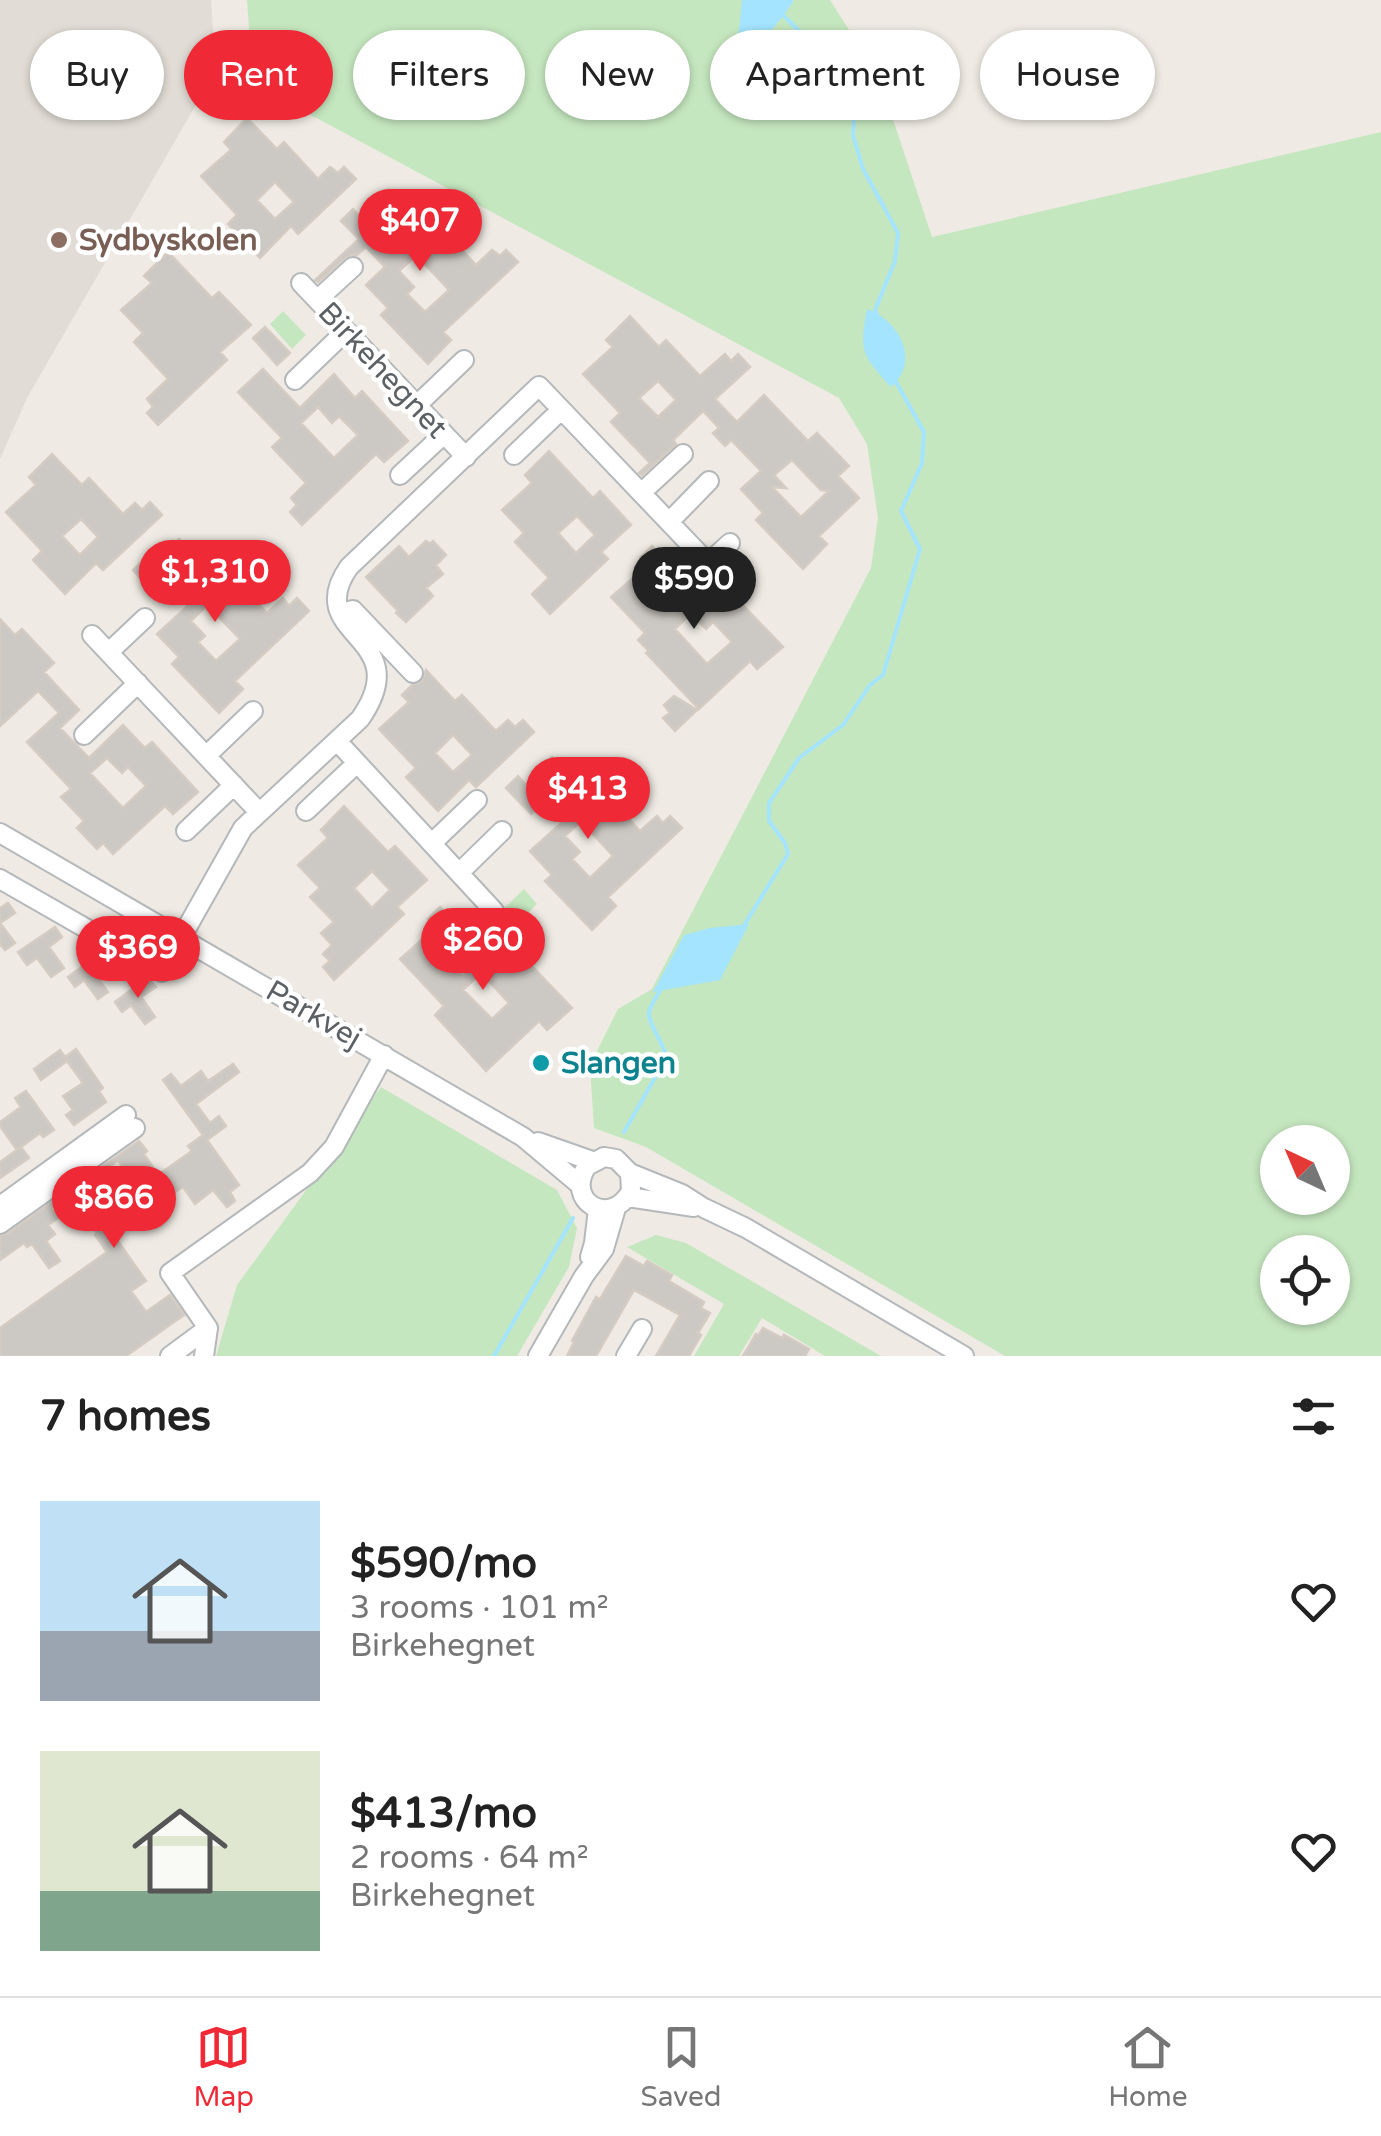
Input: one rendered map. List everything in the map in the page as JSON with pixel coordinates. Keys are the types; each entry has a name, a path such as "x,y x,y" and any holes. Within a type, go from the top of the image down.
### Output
{"street":[{"path":"318,300 353,268"},
{"name":"Birkehegnet","path":"301,283 466,457"},
{"path":"295,380 346,331"},
{"path":"417,405 464,360"},
{"name":"Birkehegnet","path":"413,673 381,651 340,614 336,593 342,578 539,386 708,563"},
{"path":"514,456 562,410"},
{"path":"400,475 444,434"},
{"path":"642,494 683,454"},
{"path":"669,522 709,481"},
{"path":"670,598 730,542"},
{"path":"108,652 145,618"},
{"path":"92,636 260,812"},
{"path":"180,938 243,828 360,719 372,702 378,687 381,651"},
{"path":"84,735 138,683"},
{"path":"206,756 253,711"},
{"path":"337,740 494,910"},
{"path":"306,811 357,763"},
{"path":"186,831 234,786"},
{"path":"432,843 477,800"},
{"path":"459,873 502,831"},
{"name":"Parkvej","path":"0,833 523,1137 580,1184"},
{"path":"0,879 162,972"},
{"path":"204,1356 208,1328 170,1273 310,1173 334,1147 384,1054"},
{"path":"0,1206 131,1122 0,1224"},
{"name":"Parkvej","path":"523,1137 592,1161"},
{"path":"704,1208 587,1202 580,1184 582,1171 592,1161 604,1157 616,1160 630,1173 682,1194 746,1228 964,1356"},
{"path":"538,1356 584,1276 594,1243 614,1204 632,1185 630,1173"},
{"path":"170,1356 208,1328"},
{"path":"626,1356 642,1329"}],"shaded area":[{"name":"Sydbyskolen","path":"0,0 211,0 213,30 184,30 184,120 187,120 27,398 0,459"}],"green space":[{"path":"247,0 830,0 849,30 710,30 710,120 893,120 932,237 1381,132 1381,1356 1005,1356 646,1147 594,1128 590,1065 618,1009 652,989 871,568 878,518 867,444 839,398 320,120 333,120 333,30 249,30"},
{"path":"283,311 306,335 292,349 270,324"},
{"path":"524,889 537,904 505,935 496,916"},
{"path":"381,1087 557,1190 577,1228 569,1267 517,1356 216,1356 237,1285"},
{"path":"656,1235 686,1243 881,1356 825,1356 762,1318 739,1356 694,1356 724,1304 627,1247"}],"water":[{"path":"742,0 793,0 771,30 739,30"},
{"path":"867,309 888,322 902,342 904,365 891,387 865,352"},
{"path":"749,924 720,980 653,992 684,935"}],"building":[{"path":"249,120 277,149 284,142 318,179 330,167 338,173 344,167 356,179 298,234 291,226 260,258 228,224 237,215 201,176 231,150 224,142","holes":["275,182 294,202 275,219 257,200"]},
{"path":"388,190 432,237 442,228 476,265 492,250 500,256 506,250 518,262 443,332 451,340 428,364 381,315 388,308 366,285 385,267 366,247 345,258 318,282 315,280 359,239 341,221 353,209 361,218","holes":["416,255 449,290 425,312 407,294 414,287 399,271"]},
{"path":"168,252 212,298 219,292 251,325 220,352 227,360 158,425 147,413 153,407 147,399 168,379 134,342 143,333 121,310 152,283 144,276"},
{"path":"630,316 659,347 666,340 700,376 725,354 731,361 738,354 750,367 715,399 737,422 764,395 808,441 817,433 849,466 838,476 859,498 819,536 827,544 803,569 756,520 763,513 741,489 761,471 731,440 725,446 713,433 719,428 703,411 673,440 676,444 642,475 639,473 650,463 611,422 620,413 583,374 613,347 606,340","holes":["658,381 676,400 658,417 639,398","792,460 821,490 829,491 801,517 772,487 786,488 774,475"]},
{"path":"265,327 290,353 277,365 253,338"},
{"path":"263,369 300,408 334,374 355,398 362,391 408,441 384,462 376,454 302,525 290,512 297,505 291,498 306,483 272,447 282,438 238,392","holes":["318,407 332,423 339,416 358,435 334,458 301,423"]},
{"path":"549,451 593,498 600,491 631,525 601,552 608,559 550,614 532,594 549,578 515,542 524,533 502,510 532,483 525,475","holes":["577,516 595,535 576,553 558,533"]},
{"path":"52,454 82,485 89,478 123,514 135,503 142,510 150,502 162,515 103,570 96,563 65,594 33,560 42,551 6,512 36,485 29,477","holes":["81,519 98,537 80,555 62,536"]},
{"path":"179,539 223,586 233,577 267,613 283,598 289,606 297,598 309,611 235,681 243,689 219,713 172,664 179,657 157,634 192,602 174,582 158,597 133,570 146,558 153,566","holes":["207,605 240,639 216,661 198,642 205,636 191,621"]},
{"path":"426,541 433,541 446,555 436,565 443,574 426,588 433,596 406,622 366,577 399,546 409,557"},
{"path":"652,546 677,573 655,594 662,607 674,614 707,581 729,604 736,598 783,647 757,669 750,661 699,709 646,653 649,651 638,640 645,633 611,597 647,566 640,558","holes":["691,613 706,629 713,622 732,642 707,664 675,629"]},
{"path":"0,619 15,635 22,629 54,663 44,672 79,710 60,728 89,758 123,725 145,748 152,742 198,792 173,814 165,806 113,854 103,843 97,849 77,828 84,821 61,797 71,789 27,742 59,713 38,691 0,726","holes":["107,758 122,773 128,767 146,786 123,808 90,773"]},
{"path":"426,670 455,701 462,695 496,731 508,720 515,727 523,720 534,732 476,787 469,780 438,811 406,777 416,768 379,729 409,702 402,695 422,681","holes":["453,735 472,755 453,772 435,753"]},
{"path":"674,696 697,710 675,731 663,718 670,713 664,705"},
{"path":"552,757 596,803 606,794 640,831 657,816 663,823 670,816 682,828 608,897 616,906 592,930 545,881 552,875 530,851 567,818 548,798 531,814 506,788 518,776 526,785","holes":["581,821 613,856 590,878 572,859 580,852 565,836"]},
{"path":"344,806 388,852 395,846 427,880 397,907 404,914 334,980 323,967 330,961 323,954 332,945 321,933 334,922 310,897 320,888 298,865 328,838 321,830","holes":["372,871 390,890 372,908 354,888"]},
{"path":"8,903 15,913 0,923 0,908"},
{"path":"440,907 471,941 449,961 463,976 496,943 518,966 525,959 572,1008 547,1030 539,1021 486,1071 435,1015 444,1006 400,959 435,928 428,919","holes":["481,973 509,1003 492,1019 463,990"]},
{"path":"0,923 15,943 5,950 0,944"},
{"path":"55,927 62,937 49,947 64,968 51,977 37,958 27,965 18,952"},
{"path":"102,952 109,962 94,973 108,992 98,999 84,980 75,987 68,977"},
{"path":"147,978 156,987 141,997 155,1017 145,1024 131,1005 122,1012 115,1002"},
{"path":"76,1049 103,1088 99,1091 106,1102 74,1125 66,1115 73,1110 63,1096 83,1083 67,1061 41,1080 34,1069 60,1050 65,1057"},
{"path":"233,1064 239,1072 196,1104 210,1123 219,1116 226,1126 207,1140 239,1185 230,1192 235,1201 227,1207 213,1190 195,1204 183,1187 172,1194 165,1185 146,1199 118,1160 100,1174 107,1183 97,1190 104,1200 94,1207 146,1281 131,1291 146,1312 170,1295 184,1315 126,1356 0,1356 0,1328 107,1252 70,1194 51,1208 58,1218 48,1225 55,1234 46,1241 60,1261 49,1268 32,1244 27,1247 24,1243 0,1260 0,1236 139,1141 158,1175 192,1151 188,1146 203,1135 163,1080 171,1074 181,1086 201,1071 208,1081"},
{"path":"26,1091 54,1130 43,1137 40,1133 17,1150 0,1122 21,1107 15,1098"},
{"path":"21,1147 29,1158 0,1178 0,1162"},
{"path":"626,1256 644,1266 647,1261 672,1275 669,1281 704,1302 701,1308 710,1313 689,1356 656,1356 680,1315 634,1290 596,1356 567,1356 596,1297 600,1299"},
{"path":"763,1328 809,1349 805,1356 743,1356"}],"waterway":[{"path":"780,12 816,48 855,103 853,135 863,169 898,233 895,261 875,310 877,315"},
{"path":"743,927 788,854 769,821 769,803 799,758 843,725 870,685 883,675 920,549 901,511 922,463 924,432 896,382"},
{"path":"624,1132 666,1058 649,1017 661,989"},
{"path":"494,1356 573,1218"}],"place":[{"name":"Sydbyskolen","path":"59,240"},
{"name":"Slangen","path":"541,1063"}]}
